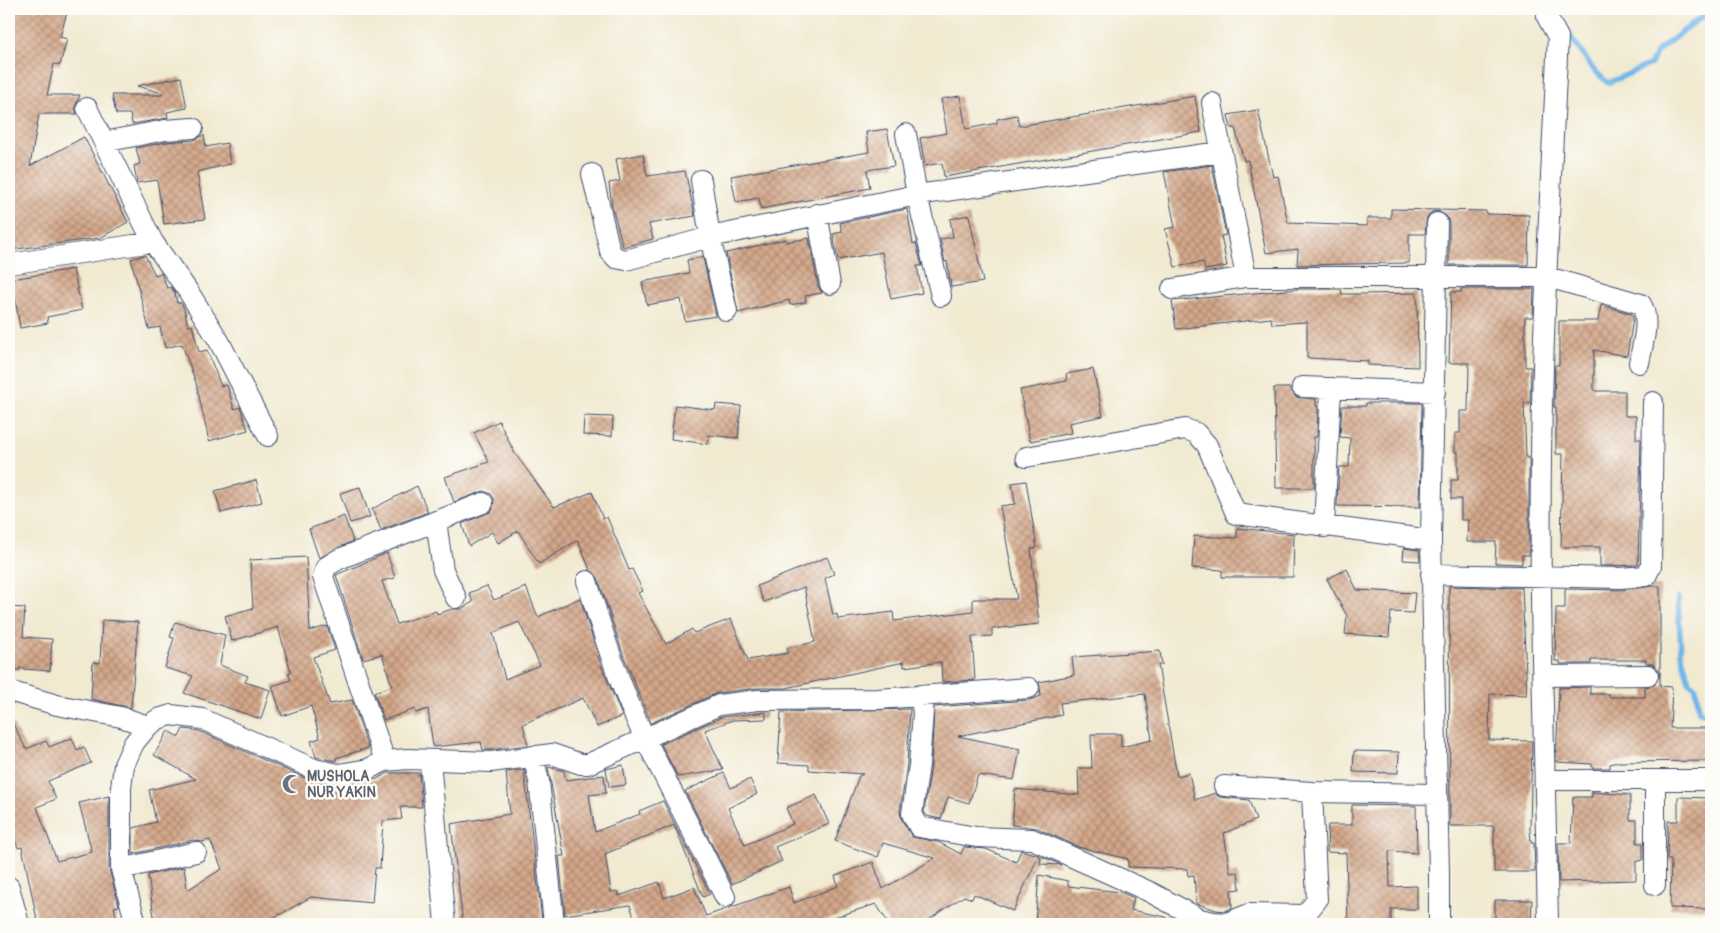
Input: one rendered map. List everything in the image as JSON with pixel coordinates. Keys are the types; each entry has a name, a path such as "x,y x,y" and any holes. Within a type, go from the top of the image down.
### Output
{"street":[{"path":"1547,9 1547,16 1558,37 1541,457 1548,924"},
{"path":"1212,103 1220,152 1246,277"},
{"path":"86,108 153,242 188,291 219,341 268,436"},
{"path":"104,142 165,130 193,128"},
{"path":"906,134 917,194 941,296"},
{"path":"592,174 610,251 616,258 626,260 710,237 917,194 1220,152"},
{"path":"701,180 710,237 727,311"},
{"path":"817,214 830,284"},
{"path":"1437,223 1431,574 1438,794 1439,924"},
{"path":"9,264 153,242"},
{"path":"1172,289 1246,277 1548,277 1641,304 1645,311 1645,321 1639,364"},
{"path":"1302,387 1435,392"},
{"path":"1324,527 1331,388"},
{"path":"1431,574 1640,578 1650,572 1653,402"},
{"path":"1026,457 1186,428 1196,433 1206,445 1236,514 1431,540"},
{"path":"385,761 323,577 326,567 339,559 483,503"},
{"path":"436,521 443,570 456,598"},
{"path":"587,581 602,632 644,736 674,792 725,897"},
{"path":"1543,676 1648,674"},
{"path":"136,924 121,869 121,788 124,765 134,743 148,726 158,719 171,715 202,719 314,769 339,774 368,769 385,761 491,762 552,754 581,764 588,764 644,736 719,705 758,700 878,699 1030,688"},
{"path":"9,691 57,705 121,717 148,726"},
{"path":"920,695 922,712 919,765 912,814 919,827 976,837 1032,839 1150,892 1200,919 1227,923 1249,914 1305,915 1317,900 1312,792"},
{"path":"533,756 539,781 554,924"},
{"path":"430,761 446,924"},
{"path":"1545,780 1711,780"},
{"path":"1655,780 1655,885"},
{"path":"1224,786 1312,792 1438,794"},
{"path":"121,869 196,852"},
{"path":"9,887 20,924"}],"building":[{"path":"9,9 68,9 60,37 67,39 60,65 54,64 47,95 80,95 75,107 77,114 39,114 30,166 84,137 128,222 100,238 9,250"},
{"path":"181,77 187,108 167,112 168,118 132,124 130,114 116,114 112,95 162,95 162,93 137,86"},
{"path":"960,96 966,129 997,123 997,119 1017,115 1019,126 1195,96 1201,132 944,177 942,163 925,166 920,138 947,133 941,99"},
{"path":"1258,110 1273,177 1278,176 1288,223 1367,226 1367,218 1391,218 1391,209 1486,211 1486,214 1529,215 1528,265 1449,265 1449,223 1447,217 1438,211 1432,212 1427,217 1425,234 1409,234 1409,263 1297,265 1298,249 1266,253 1248,160 1244,161 1235,128 1231,128 1228,115"},
{"path":"887,129 894,166 867,170 870,188 761,209 759,198 736,202 731,176 869,152 866,132"},
{"path":"204,135 206,147 227,143 230,164 197,172 205,219 164,224 157,180 137,183 134,166 140,164 136,148 167,142 194,140"},
{"path":"643,154 647,176 685,171 695,216 649,224 653,239 623,247 612,207 609,183 620,181 616,159"},
{"path":"1212,165 1226,235 1221,236 1227,266 1205,270 1203,262 1175,267 1165,229 1175,227 1164,172"},
{"path":"907,209 913,244 916,243 922,266 917,266 922,293 891,299 882,252 838,260 833,234 842,232 840,223"},
{"path":"969,215 983,282 951,287 947,261 945,262 940,239 953,237 950,219"},
{"path":"809,238 818,286 822,293 805,296 806,302 790,305 789,300 738,313 726,253 786,239 786,242"},
{"path":"145,255 155,275 161,273 167,288 171,287 175,293 177,303 181,303 184,308 188,326 192,325 199,352 207,350 221,386 227,385 234,409 240,407 248,430 209,441 196,383 182,344 165,348 160,327 149,329 131,259"},
{"path":"703,257 716,316 685,321 681,299 647,305 642,282 689,273 687,260"},
{"path":"73,269 82,310 47,317 48,323 20,328 12,279"},
{"path":"1297,289 1341,289 1342,294 1417,293 1418,367 1368,365 1368,361 1307,358 1307,322 1272,324 1271,318 1176,329 1172,301"},
{"path":"1461,289 1534,289 1533,317 1525,317 1525,367 1531,367 1530,403 1524,403 1526,458 1529,458 1529,555 1522,555 1522,564 1495,563 1496,542 1467,542 1468,520 1461,520 1461,499 1451,499 1451,480 1458,480 1458,452 1455,452 1455,433 1460,433 1460,411 1468,411 1469,363 1449,363 1451,292 1461,292"},
{"path":"1601,305 1632,314 1633,319 1627,356 1594,350 1594,389 1595,391 1625,391 1625,416 1636,416 1636,439 1641,439 1638,565 1600,566 1600,547 1561,547 1563,454 1556,454 1556,407 1554,407 1555,365 1559,365 1559,321 1598,321"},
{"path":"1093,369 1103,416 1069,423 1071,433 1030,441 1020,390 1067,381 1066,374"},
{"path":"1274,388 1290,388 1296,397 1316,399 1316,406 1318,406 1317,437 1314,437 1314,488 1276,488"},
{"path":"1366,403 1422,403 1420,507 1337,506 1339,467 1349,467 1350,438 1340,437 1342,406 1366,406"},
{"path":"716,404 741,406 738,438 709,435 708,444 671,439 675,405 715,410"},
{"path":"584,416 613,417 612,436 583,435"},
{"path":"499,421 514,452 554,507 592,492 603,519 607,517 629,570 632,569 643,591 638,593 666,644 692,629 694,633 731,619 748,660 788,653 787,648 815,642 804,587 764,602 757,586 827,557 834,574 825,578 833,615 837,614 838,619 893,612 894,621 973,611 973,599 1017,599 1000,506 1015,504 1012,483 1026,481 1037,548 1031,549 1039,624 992,629 992,636 972,637 975,680 942,682 941,662 904,667 904,662 786,688 757,688 717,693 651,723 624,657 598,578 590,570 578,540 539,564 518,531 498,543 492,532 469,546 462,524 492,511 494,499 491,494 484,491 454,502 445,477 489,462 474,433"},
{"path":"256,480 262,502 221,513 215,491"},
{"path":"417,486 428,512 381,530 372,509"},
{"path":"360,487 370,517 350,523 340,493"},
{"path":"344,516 353,541 319,558 309,529"},
{"path":"1237,528 1294,534 1293,577 1222,577 1222,570 1192,568 1194,536 1237,538"},
{"path":"1404,548 1419,550 1420,561 1403,560"},
{"path":"387,553 395,578 382,581 397,624 436,611 437,614 452,609 461,609 473,602 469,593 487,586 494,600 526,587 538,617 580,598 601,665 622,716 597,727 583,698 523,724 528,745 490,750 483,750 481,742 433,747 428,709 416,713 415,709 384,720 374,692 392,686 382,654 363,659 336,575","holes":["519,622 540,665 505,679 493,633"]},
{"path":"306,557 310,631 327,626 335,650 313,657 330,704 352,700 368,748 336,758 336,761 316,757 311,741 320,738 311,706 282,716 272,686 291,680 288,673 291,672 278,627 232,641 225,616 253,608 250,560"},
{"path":"1347,569 1357,590 1415,593 1413,613 1391,612 1389,637 1345,634 1347,616 1327,579"},
{"path":"1449,586 1522,588 1527,695 1490,694 1489,740 1532,741 1530,830 1531,843 1534,843 1535,872 1494,872 1494,826 1450,826"},
{"path":"1660,586 1660,675 1658,669 1653,664 1646,663 1646,660 1591,660 1591,664 1560,664 1560,661 1555,661 1556,608 1565,608 1565,589 1621,590"},
{"path":"9,607 25,608 23,637 52,639 50,671 23,669 20,667 20,670 9,670"},
{"path":"102,620 138,622 131,708 91,699 93,662 100,663"},
{"path":"175,622 225,635 220,665 248,676 245,682 270,690 261,719 184,693 193,676 165,668 174,638 170,637"},
{"path":"1160,651 1162,665 1158,665 1177,776 1189,773 1195,800 1215,793 1219,797 1249,800 1256,820 1224,833 1230,873 1238,872 1240,889 1231,890 1232,908 1225,911 1216,910 1196,903 1194,875 1188,876 1187,869 1128,867 1128,859 1078,847 1037,828 1012,825 1015,789 1079,795 1078,768 1092,768 1091,734 1121,734 1121,747 1152,740 1145,694 1060,703 1062,715 958,736 1020,749 1014,780 978,775 969,803 948,797 941,819 927,816 924,812 931,766 934,707 1030,700 1041,696 1039,682 1074,675 1072,657"},
{"path":"1660,675 1660,686 1672,687 1670,728 1711,728 1711,761 1617,762 1610,764 1610,768 1592,768 1592,764 1556,762 1559,688 1590,687 1590,694 1609,694 1609,697 1645,697 1645,687 1654,685"},
{"path":"910,709 907,764 900,812 902,820 912,837 938,842 961,854 964,847 986,849 1016,862 1021,850 1039,855 1013,911 974,894 972,899 964,896 923,924 889,924 876,904 814,924 678,924 677,920 662,924 636,924 630,905 565,915 559,856 564,856 548,767 564,771 566,780 604,775 606,793 589,795 595,832 640,814 639,811 663,801 710,894 703,897 674,825 605,854 611,892 618,891 619,896 659,882 664,898 694,887 706,916 789,887 794,903 838,886 835,876 873,862 883,889 935,858 883,843 878,857 835,841 859,776 863,774 809,770 809,765 778,763 781,712"},
{"path":"766,712 766,719 733,720 705,730 723,770 678,777 661,744 722,717"},
{"path":"9,716 26,749 46,741 49,747 72,738 77,750 84,747 91,763 48,781 56,799 37,807 57,861 92,852 79,803 109,796 109,869 119,906 114,907 118,924 38,924 22,847 18,848 9,823"},
{"path":"183,729 199,731 309,780 337,786 377,779 388,773 419,773 422,807 400,807 402,819 383,821 380,868 375,868 372,903 311,897 263,924 155,924 148,875 184,867 187,890 222,869 210,840 202,842 193,840 133,854 133,828 156,822 149,790 196,779 154,755 168,731 179,737"},
{"path":"1354,751 1399,752 1398,773 1353,772"},
{"path":"623,765 626,785 609,787 606,769"},
{"path":"524,770 542,920 510,924 463,924 451,824 510,814 506,772"},
{"path":"724,773 731,788 750,779 757,794 728,808 745,845 793,824 786,808 816,795 829,824 775,847 782,861 732,884 685,791"},
{"path":"1592,792 1630,795 1630,820 1637,820 1637,843 1643,843 1643,860 1636,862 1636,880 1559,882 1558,843 1571,843 1573,797 1592,797"},
{"path":"1678,797 1711,798 1711,909 1670,908 1671,860 1667,860 1668,821 1678,821"},
{"path":"1352,805 1416,806 1417,853 1389,851 1390,887 1417,886 1417,909 1391,909 1391,924 1348,924 1346,853 1327,852 1328,825 1352,825"},
{"path":"1041,856 1061,865 1040,864"},
{"path":"1039,875 1068,881 1068,886 1120,892 1134,898 1131,910 1166,917 1166,924 1112,924 1070,920 1070,924 1035,924"},
{"path":"1495,900 1532,900 1531,924 1495,924"}],"waterway":[{"path":"1562,24 1593,69 1608,83 1651,64 1657,51 1711,10"},
{"path":"1678,598 1681,652 1689,682 1696,688 1699,712 1711,714"}],"place":[{"name":"MUSHOLA NUR YAKIN","path":"292,784"}]}
